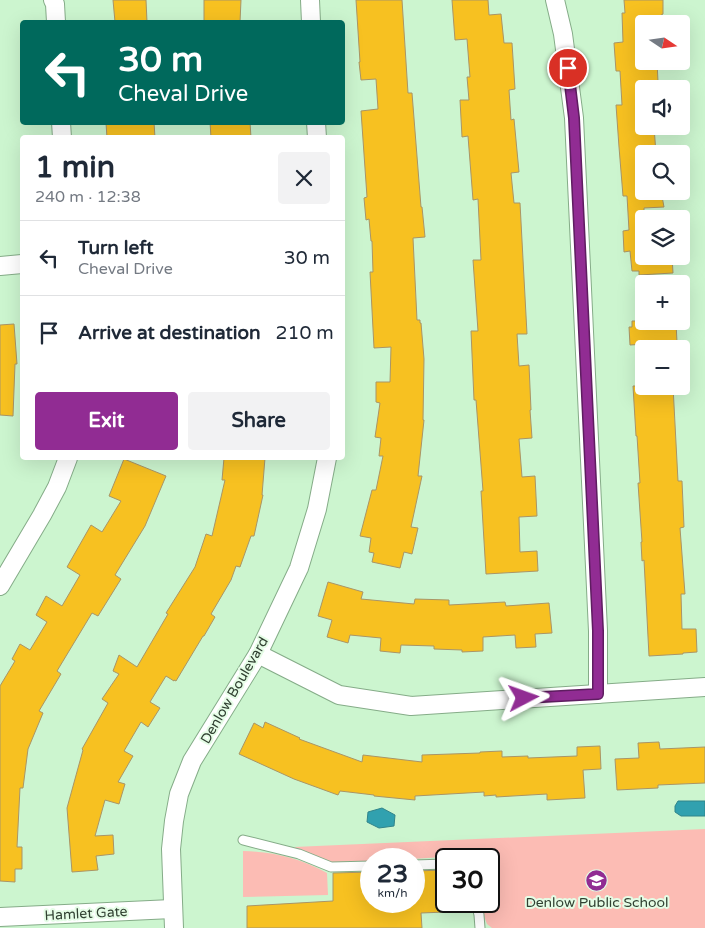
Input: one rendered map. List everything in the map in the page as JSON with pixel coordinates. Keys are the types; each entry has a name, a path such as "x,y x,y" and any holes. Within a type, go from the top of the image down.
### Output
{"street":[{"path":"53,0 56,20"},
{"path":"310,0 311,20"},
{"path":"555,0 563,34 574,118 598,631 598,694"},
{"path":"0,266 20,264"},
{"path":"0,586 4,568 42,515 67,460"},
{"name":"Denlow Boulevard","path":"174,928 171,849 179,794 192,761 258,654 299,568 317,509 327,460"},
{"path":"258,654 339,696 411,706 705,687"},
{"name":"Hamlet Gate","path":"0,917 172,908"}],"lane":[{"path":"243,840 299,854 331,867 360,866"},
{"path":"479,913 480,928"}],"shaded area":[{"path":"705,829 705,928 492,928 487,924 483,913 500,913 500,848 435,848 435,858 425,858 425,848 360,848 360,862 327,863 294,847"},
{"path":"243,851 286,857 306,863 327,873 328,895 243,897"}],"water":[{"path":"678,801 705,801 705,816 681,816 675,812 675,806"},
{"path":"382,808 395,815 394,826 379,828 367,822 368,812"}],"building":[{"path":"113,0 146,0 147,20 115,20"},
{"path":"204,0 241,0 240,20 204,20"},
{"path":"356,0 402,0 408,93 412,93 425,237 413,238 417,320 420,320 421,323 424,359 424,420 418,476 422,476 411,527 418,528 412,554 404,552 400,568 372,562 374,553 369,552 371,538 360,536 372,490 376,490 383,456 379,456 381,438 375,437 380,403 376,402 376,382 390,382 391,347 374,348 370,272 373,272 372,241 369,219 366,220 364,198 367,197 361,111 378,109 376,79 361,80"},
{"path":"452,0 488,0 489,15 501,14 504,43 512,43 515,89 509,90 511,120 514,119 519,172 511,173 514,203 520,203 527,334 517,334 519,366 529,365 532,438 519,439 522,477 535,476 537,516 519,517 520,552 537,551 538,571 486,574 481,491 483,491 476,400 474,400 471,331 478,331 473,260 481,260 478,199 473,200 468,136 462,137 460,100 469,100 467,77 470,77 467,39 455,40"},
{"path":"624,0 663,0 663,14 635,15 635,70 657,70 658,80 635,80 635,135 655,135 655,145 635,145 635,200 663,200 664,207 635,210 635,265 673,265 673,273 639,275 639,271 632,271 630,251 624,252 623,231 629,230 627,196 623,196 616,105 622,105 620,71 616,71 614,43 623,42 622,13 625,13"},
{"path":"106,125 154,125 155,135 107,135"},
{"path":"210,125 250,125 251,135 211,135"},
{"path":"632,321 635,321 635,330 676,330 677,340 635,340 635,345 630,345 629,327 632,327"},
{"path":"14,324 17,364 15,364 13,416 0,415 0,325"},
{"path":"633,386 635,386 635,395 673,395 678,481 682,481 684,527 680,528 685,594 681,594 682,629 696,629 697,652 649,656"},
{"path":"124,460 166,476 145,526 115,575 121,579 98,616 92,613 57,671 61,674 39,711 43,713 28,749 23,788 20,788 17,847 22,847 22,869 15,869 15,882 0,881 0,686 15,661 12,659 20,644 30,650 47,622 36,615 46,596 62,606 80,575 67,567 91,525 102,532 121,501 109,496"},
{"path":"224,460 265,460 263,495 254,536 251,536 240,567 236,566 231,580 211,614 215,617 204,636 176,681 166,676 150,702 160,708 148,727 141,722 124,751 133,756 118,782 125,784 119,804 105,800 95,836 113,835 114,854 96,856 98,870 72,872 67,808 82,749 108,703 102,699 119,674 113,671 119,655 137,667 168,614 166,613 195,567 206,534 212,536 225,480 222,480"},
{"path":"328,582 363,592 361,599 414,604 415,599 449,600 449,605 505,602 506,606 549,603 552,633 535,634 536,647 516,648 515,635 483,637 483,651 462,652 462,650 434,649 434,646 401,645 400,653 380,651 381,638 350,635 348,643 327,637 332,620 318,616"},
{"path":"265,722 299,739 362,762 363,755 422,762 422,755 502,751 502,757 577,756 577,747 600,746 601,769 583,770 585,798 547,800 547,794 496,797 496,795 484,796 484,792 415,796 415,800 340,791 338,795 294,779 239,754 254,723 263,728"},
{"path":"659,742 660,749 705,747 705,783 658,785 658,788 617,790 615,759 639,758 638,743"},
{"path":"435,870 435,912 425,913 425,871"},
{"path":"360,872 360,913 421,913 422,928 247,928 247,906 333,901 333,873"}],"place":[{"name":"Denlow Public School","path":"597,880"}],"route":[{"path":"524,698 598,694 598,631 574,118 568,68"}]}
